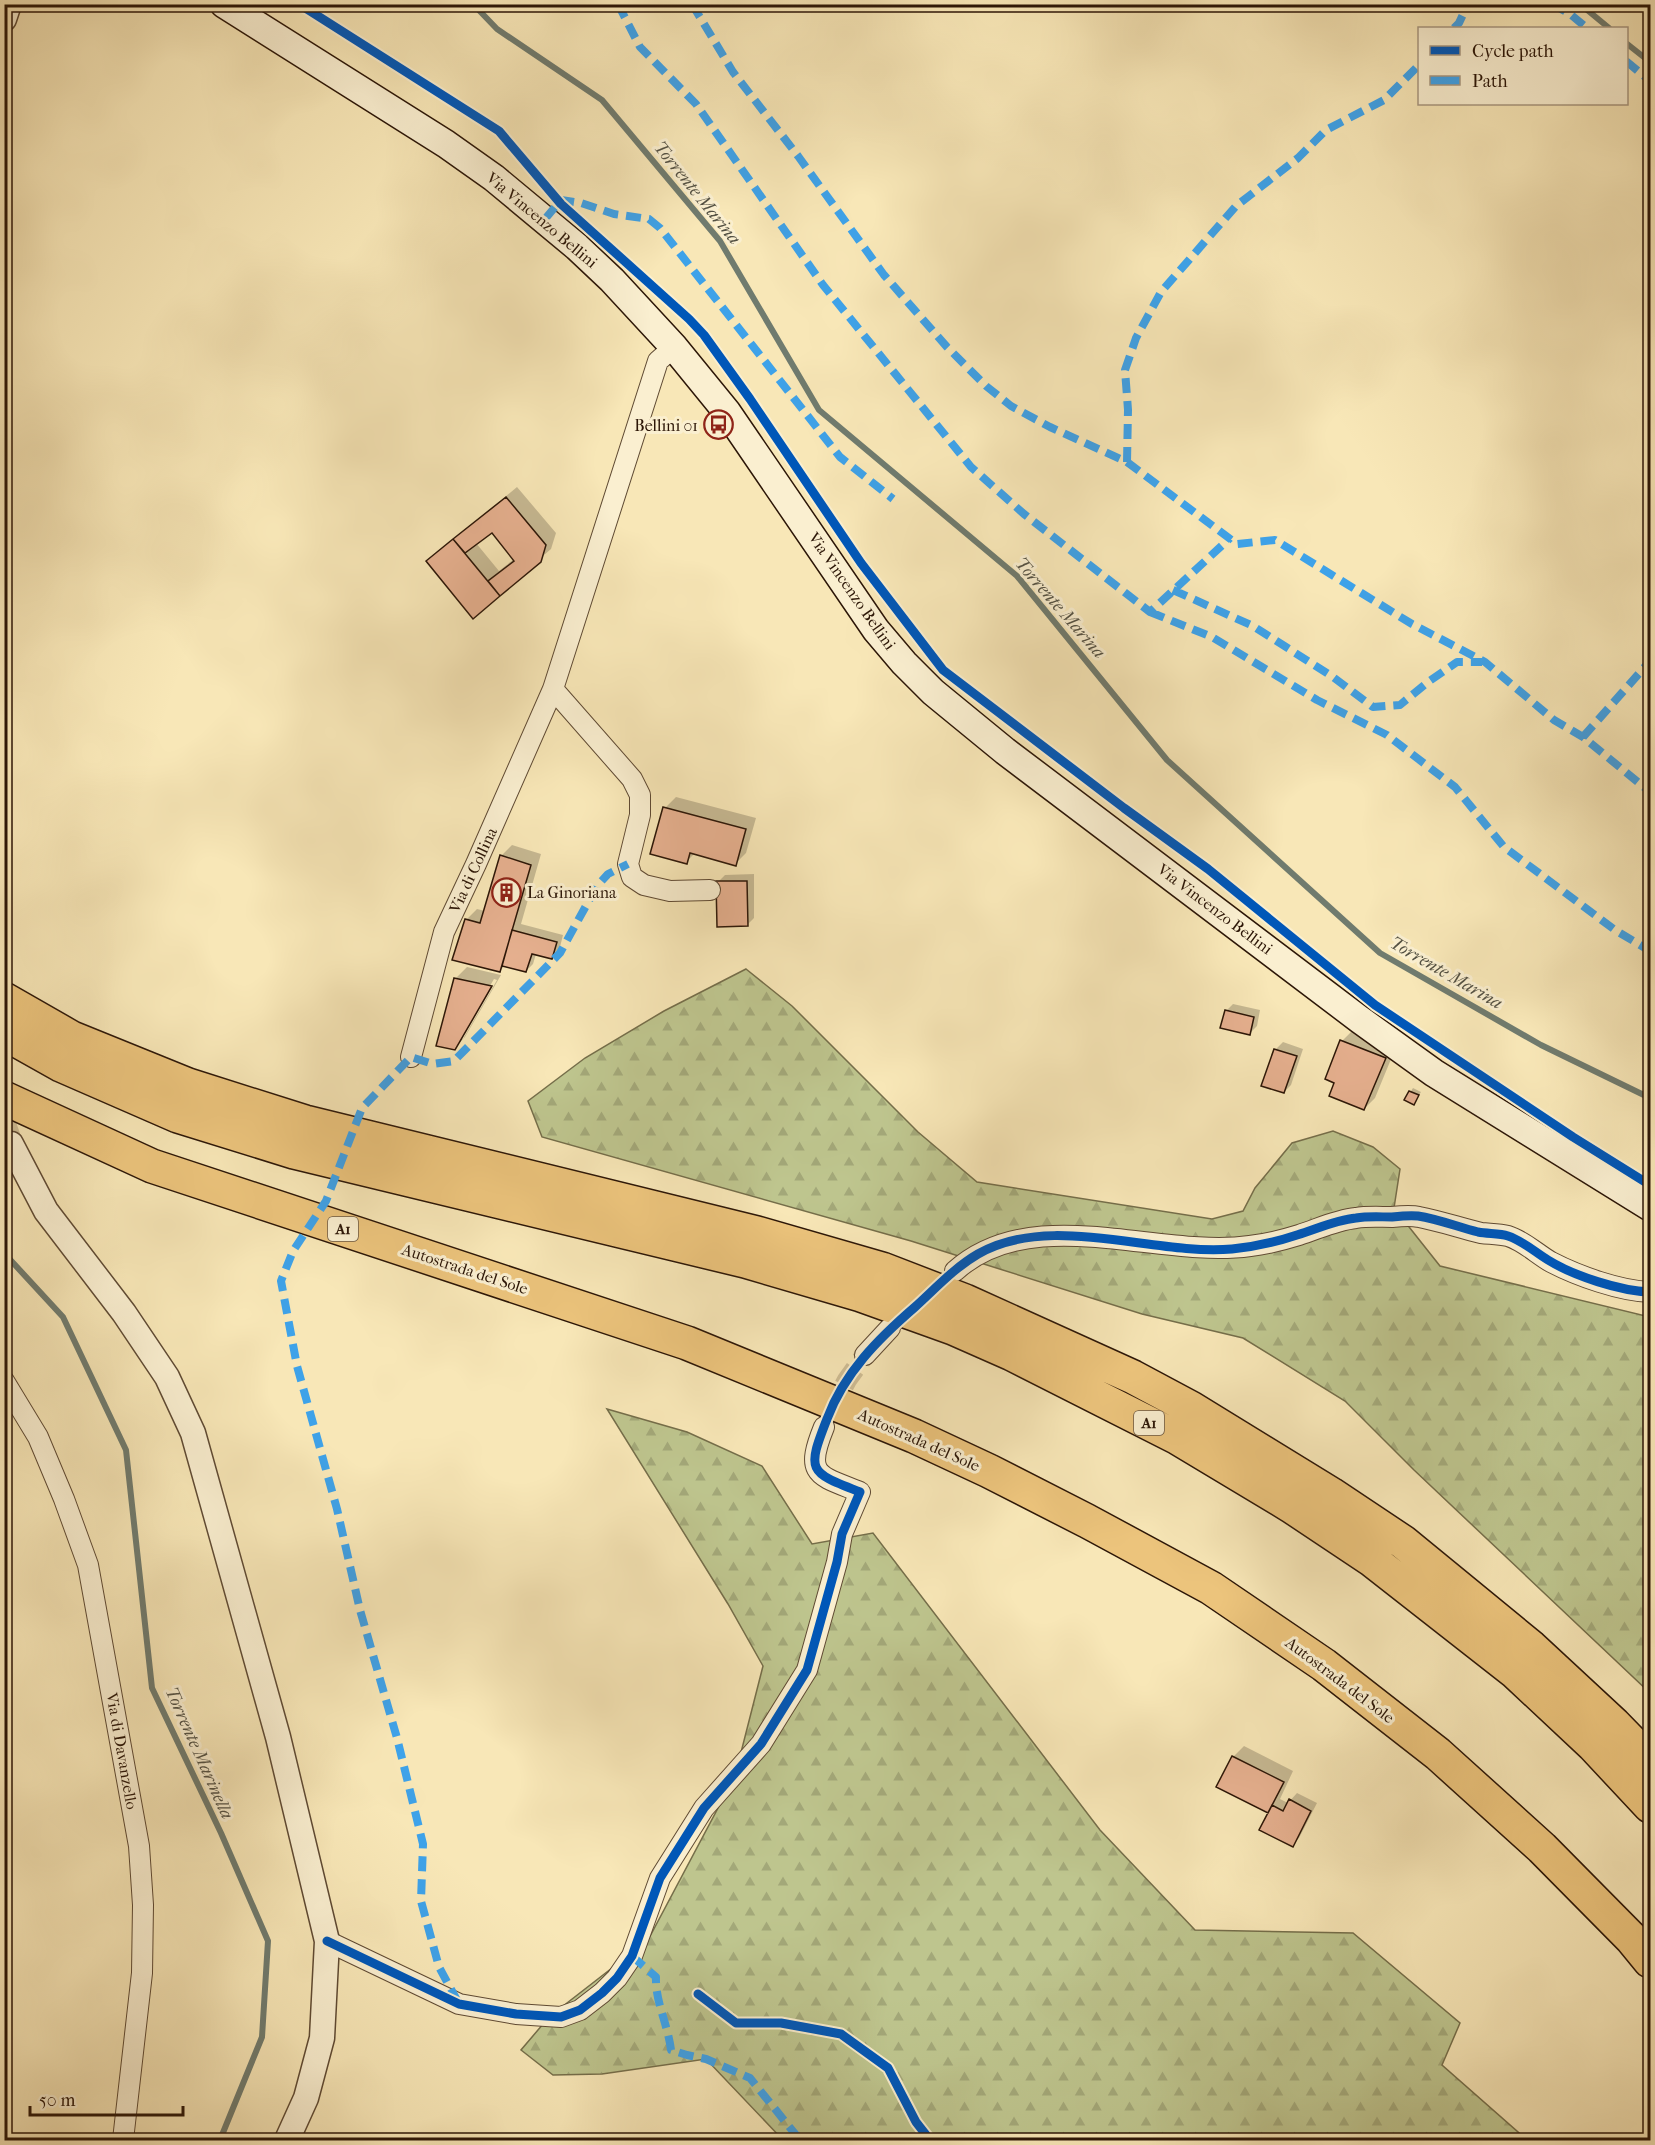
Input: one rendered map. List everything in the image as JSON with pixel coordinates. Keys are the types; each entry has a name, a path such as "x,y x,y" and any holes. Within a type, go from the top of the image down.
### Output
{"highway":[{"name":"A1","path":"4,999 72,1038 188,1085 305,1122 757,1233 882,1269 966,1301 1133,1377 1191,1408 1331,1494 1402,1542 1531,1647 1614,1724 1650,1761"},
{"name":"A1","path":"4,1033 61,1065 178,1116 294,1152 744,1261 861,1295 953,1328 1012,1354 1178,1438 1291,1506 1372,1560 1515,1672 1593,1745 1650,1806"},
{"name":"Autostrada del Sole","path":"4,1098 152,1166 687,1343 833,1402 989,1471 1211,1588 1324,1665 1438,1754 1542,1848 1632,1939 1650,1961"}],"main road":[{"name":"Via Vincenzo Bellini","path":"225,4 446,144 494,178 603,272 674,347 727,412 876,630 933,693 1359,1019 1424,1066 1650,1207"}],"street":[{"name":"Via di Collina","path":"411,1057 444,932 477,864 552,689 658,361 674,347"},
{"path":"552,689 632,779 640,795 640,815 628,864 632,877 644,885 670,891 710,891"},
{"path":"11,1144 46,1211 124,1313 167,1377 193,1433 278,1737 327,1941 322,2038 306,2098 288,2140"},
{"path":"955,1271 980,1253 1025,1238 1086,1237 1194,1248 1230,1249 1268,1244 1325,1225 1355,1218 1416,1216 1482,1233 1508,1236 1573,1272 1599,1281 1650,1292"},
{"path":"865,1355 890,1328"},
{"name":"Via di Davanzello","path":"4,1382 38,1437 64,1499 88,1566 139,1846 142,1973 123,2140"},
{"path":"327,1941 459,2004 516,2014 561,2017 580,2010 602,1993 632,1956 660,1878 704,1808 761,1744 807,1670 837,1562 842,1534 860,1492 824,1477 816,1468 814,1455 824,1427"}],"green space":[{"path":"746,969 792,1006 918,1132 977,1182 1212,1219 1243,1211 1255,1188 1292,1143 1333,1131 1373,1147 1400,1169 1394,1208 1440,1266 1650,1317 1650,1693 1414,1470 1345,1401 1243,1338 1142,1314 911,1241 542,1137 528,1101 585,1058 664,1011"},
{"path":"607,1409 687,1432 762,1466 812,1544 873,1533 1100,1830 1195,1930 1353,1933 1460,2023 1442,2065 1527,2140 783,2140 706,2059 602,2074 553,2075 521,2050 549,2017 648,1940 735,1776 763,1666 728,1604"}],"building":[{"path":"506,497 546,545 541,562 500,596 488,581 514,561 492,533 465,553 453,539"},
{"path":"453,539 500,596 473,619 426,561"},
{"path":"663,807 746,829 736,866 690,853 687,864 650,854"},
{"name":"La Ginoriana","path":"500,855 531,865 500,972 452,960 465,919 480,923"},
{"path":"716,881 747,881 748,926 717,927"},
{"path":"512,930 557,942 552,959 532,954 526,972 502,966"},
{"path":"454,978 492,986 455,1050 436,1046"},
{"path":"1225,1010 1254,1017 1250,1035 1220,1028"},
{"path":"1340,1040 1386,1058 1364,1110 1329,1096 1334,1083 1325,1079"},
{"path":"1274,1049 1297,1056 1284,1093 1261,1086"},
{"path":"1409,1091 1419,1095 1414,1105 1404,1100"},
{"path":"1232,1756 1284,1782 1268,1813 1216,1787"},
{"path":"1289,1799 1311,1811 1293,1847 1259,1830 1272,1805 1283,1811"}],"waterway":[{"name":"Torrente Marina","path":"473,4 497,29 602,100 720,241 819,410 1017,576 1167,760 1380,953 1541,1045 1650,1098"},
{"path":"1580,4 1608,27"},
{"path":"1628,45 1650,62"},
{"name":"Torrente Marinella","path":"4,1253 63,1317 126,1450 152,1688 221,1833 268,1941 262,2037 220,2140"}],"tunnel":[{"path":"4,1124 11,1144"},
{"path":"830,1412 847,1380 865,1355"}],"marked path":[{"path":"618,4 640,47 696,104 823,285 971,467 1024,514 1150,612 1230,538"},
{"path":"692,4 733,72 798,156 884,275 947,347 986,386 1011,406 1050,427 1127,462 1237,544 1275,540 1412,624 1485,662 1554,720 1583,737 1650,792"},
{"path":"1455,27 1468,4"},
{"path":"1552,4 1570,14 1586,27"},
{"path":"1628,63 1650,81"},
{"path":"1127,462 1128,410 1125,370 1136,338 1161,292 1236,206 1298,158 1326,130 1384,100 1418,66"},
{"path":"545,219 561,200 581,203 614,214 649,219 660,228 840,457 893,499"},
{"path":"1173,590 1253,626 1333,677 1373,707 1400,705 1457,662 1482,662"},
{"path":"1150,612 1212,637 1317,700 1387,735 1455,787 1504,847 1615,930 1650,951"},
{"path":"1583,737 1650,661"},
{"path":"458,2002 439,1967 421,1901 423,1844 397,1738 360,1610 337,1509 297,1366 281,1281 293,1251 326,1201 362,1108 411,1057 433,1064 454,1061 560,953 597,886 608,874 628,864"},
{"path":"632,1956 656,1977 656,1986 671,2050 706,2059 750,2078 800,2140"}],"cycle path":[{"path":"299,4 499,131 561,204 689,319 704,335 750,399 861,563 943,670 1208,869 1375,1005 1573,1137 1650,1185"},
{"path":"327,1941 459,2004 516,2014 561,2017 580,2010 617,1978 632,1956 660,1878 704,1808 761,1744 807,1670 837,1562 842,1534 860,1492 830,1480 816,1468 816,1450 834,1402 853,1372 875,1344 945,1279 978,1254 1007,1242 1037,1236 1103,1238 1201,1250 1232,1249 1273,1242 1348,1219 1415,1216 1478,1232 1508,1236 1559,1266 1584,1277 1611,1286 1650,1292"},
{"path":"698,1994 736,2023 781,2023 841,2034 888,2068 916,2122 930,2140"}],"place":[{"name":"Bellini 01","path":"719,425"},
{"name":"La Ginoriana","path":"506,892"}]}
